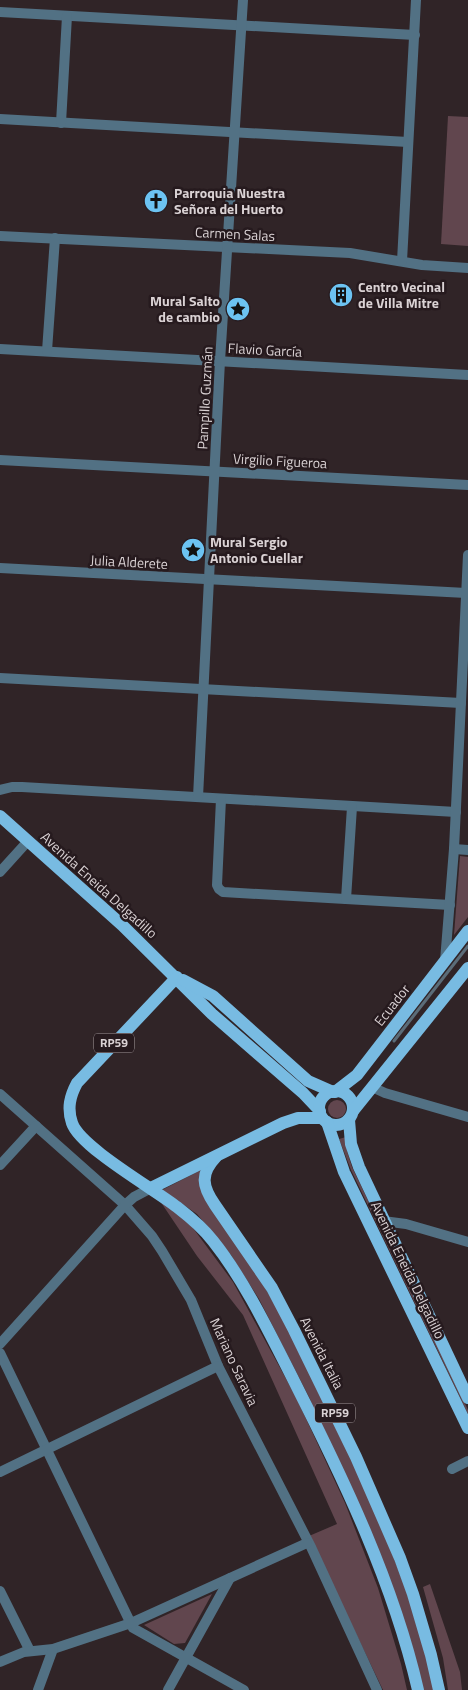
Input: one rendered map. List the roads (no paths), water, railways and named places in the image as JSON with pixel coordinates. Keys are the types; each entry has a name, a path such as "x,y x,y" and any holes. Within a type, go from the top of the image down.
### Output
{"main road":[{"name":"Avenida Eneida Delgadillo","path":"0,816 122,925 177,977 212,1014 303,1093 323,1117 344,1172 468,1428"},
{"name":"Ecuador","path":"334,1092 357,1075 468,931"},
{"path":"151,1188 283,1123 298,1118 323,1117 336,1125 345,1123 468,968"},
{"name":"Avenida Eneida Delgadillo","path":"177,977 213,996 308,1082 334,1092"},
{"name":"RP59","path":"177,977 77,1083 71,1095 69,1108 71,1118 76,1132 106,1158 191,1218 212,1240 263,1321 316,1425 359,1516 392,1604 418,1690"},
{"path":"323,1117 323,1099 334,1092 340,1092 349,1097 353,1106 351,1115"},
{"name":"Avenida Eneida Delgadillo","path":"351,1115 354,1154 383,1221 468,1398"},
{"name":"Avenida Italia","path":"216,1157 206,1170 204,1176 207,1191 272,1288 356,1457 410,1585 431,1655 439,1690"}],"street":[{"name":"Pampillo Guzmán","path":"198,797 216,471 220,361 242,0"},
{"path":"402,261 416,0"},
{"path":"0,12 415,35"},
{"path":"61,123 67,16"},
{"path":"0,120 408,142"},
{"name":"Carmen Salas","path":"0,236 350,253 422,265 468,268"},
{"path":"47,351 55,238"},
{"name":"Flavio García","path":"0,349 468,375"},
{"name":"Virgilio Figueroa","path":"0,460 468,485"},
{"path":"446,961 456,812 464,745 461,703 465,663 468,555"},
{"name":"Julia Alderete","path":"0,568 466,594"},
{"path":"0,678 461,703"},
{"path":"0,790 12,786 456,812"},
{"path":"221,799 217,885 223,892 450,905"},
{"path":"346,898 352,807"},
{"path":"0,872 28,841"},
{"path":"454,849 468,850"},
{"path":"372,1087 385,1093 468,1118"},
{"name":"Mariano Saravia","path":"0,1094 125,1205 152,1236 188,1295 218,1366 310,1547 376,1690"},
{"path":"0,1165 36,1126"},
{"path":"0,1344 125,1205 134,1197 151,1188"},
{"path":"383,1221 406,1224 468,1242"},
{"path":"0,1353 131,1624 136,1630 244,1690"},
{"path":"0,1472 218,1366"},
{"path":"452,1469 468,1461"},
{"path":"0,1662 30,1651 53,1649 131,1624 307,1543"},
{"path":"168,1690 230,1578"},
{"path":"0,1591 30,1651"},
{"path":"38,1690 53,1649"}],"waterway":[{"path":"394,1041 468,946"}],"place":[{"name":"Parroquia Nuestra Señora del Huerto","path":"156,201"},
{"name":"Centro Vecinal de Villa Mitre","path":"341,295"},
{"name":"Mural Salto de cambio","path":"238,309"},
{"name":"Mural Sergio Antonio Cuellar","path":"193,550"}]}
